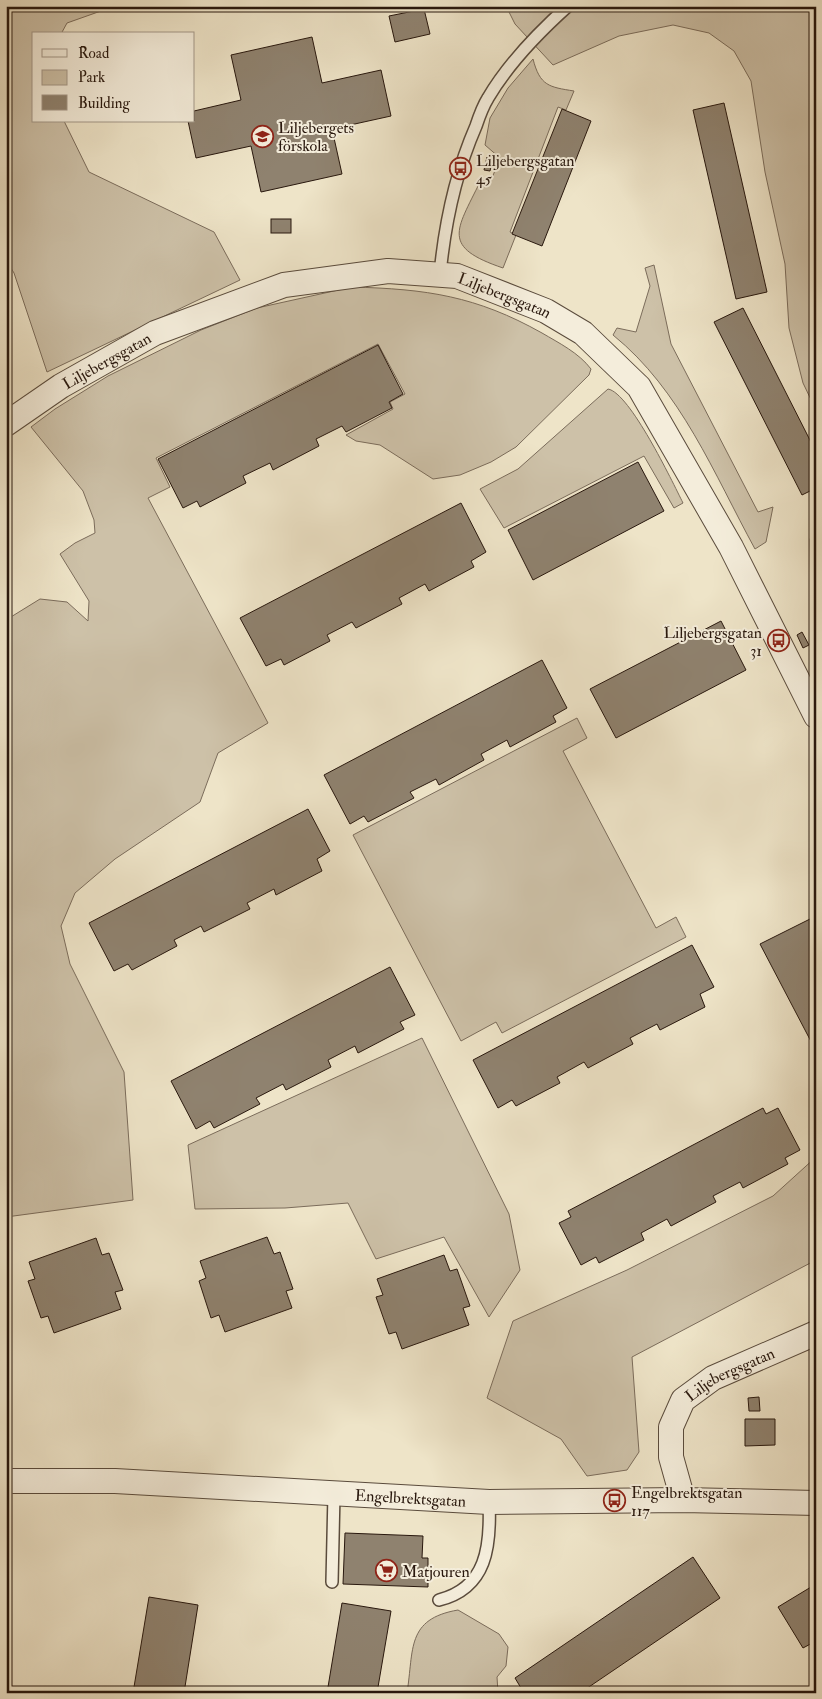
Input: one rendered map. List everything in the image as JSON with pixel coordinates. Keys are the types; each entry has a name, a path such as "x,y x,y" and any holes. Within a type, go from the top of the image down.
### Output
{"street":[{"name":"Liljebergsgatan","path":"6,424 62,386 155,333 284,285 388,271 457,276 546,311 583,334 639,387 731,547 816,716"},
{"name":"Liljebergsgatan","path":"683,1500 671,1456 671,1427 683,1400 713,1378 816,1333"},
{"name":"Engelbrektsgatan","path":"6,1481 115,1481 489,1502 683,1500 816,1503"}],"lane":[{"path":"440,274 445,222 466,146 487,98 540,31 568,6"},
{"path":"332,1582 334,1494"},
{"path":"439,1600 454,1596 469,1587 477,1575 488,1545 489,1502"}],"green space":[{"path":"6,6 115,6 67,23 62,32 32,32 32,122 64,122 89,172 214,232 240,280 47,372 14,273 6,260"},
{"path":"506,6 816,6 816,410 803,383 789,328 785,264 765,172 751,81 734,51 709,33 673,25 619,36 553,65 515,24"},
{"path":"533,59 539,75 547,84 574,91 566,110 558,107 510,232 516,235 503,268 470,253 462,244 459,235 460,225 480,182 492,178 500,158 485,145 490,118 508,88"},
{"path":"654,265 671,344 758,512 773,507 766,542 755,549 710,463 677,407 637,357 613,335 617,328 636,332 650,286 645,268"},
{"path":"352,287 428,293 450,297 495,310 518,320 568,349 581,358 591,369 589,375 516,447 491,462 460,475 433,479 380,445 356,441 346,435 393,409 390,402 405,394 378,344 156,458 170,487 148,498 268,723 218,753 200,802 115,859 75,893 61,926 70,964 124,1072 133,1200 6,1217 6,620 40,599 67,602 88,621 89,601 60,554 75,543 95,533 94,520 83,491 31,427 55,409 108,376 201,330 257,308"},
{"path":"608,389 617,394 627,405 650,439 683,503 674,508 644,456 504,528 480,489 518,469"},
{"path":"816,528 816,618 811,606 810,539"},
{"path":"577,718 587,738 563,751 656,928 676,917 686,937 502,1033 496,1022 461,1041 353,835"},
{"path":"422,1038 509,1214 520,1270 489,1317 444,1237 376,1259 348,1203 285,1208 195,1209 188,1145"},
{"path":"816,1157 816,1260 632,1357 639,1452 627,1470 587,1476 561,1439 487,1398 513,1321 627,1270 773,1196"},
{"path":"458,1610 499,1634 508,1647 506,1666 497,1677 498,1693 407,1693 413,1650 421,1629 429,1621 441,1614"}],"building":[{"path":"424,9 430,34 395,42 389,16"},
{"path":"312,37 322,83 381,70 391,116 332,129 342,174 261,192 251,146 196,158 188,122 195,122 195,111 241,100 231,55"},
{"path":"724,103 767,292 736,299 693,110"},
{"path":"562,109 591,121 542,246 512,234"},
{"path":"487,157 493,159 490,171 484,170"},
{"path":"271,219 291,219 291,233 271,233"},
{"path":"743,308 816,452 816,488 802,495 714,322"},
{"path":"378,345 403,394 389,402 392,408 346,432 342,426 316,439 319,446 273,470 270,463 243,476 246,483 200,507 197,501 183,508 158,459"},
{"path":"638,462 664,511 533,580 508,530"},
{"path":"461,503 486,552 471,561 474,567 429,591 425,584 399,598 402,604 356,628 352,622 327,635 330,641 284,665 281,659 266,666 240,618"},
{"path":"721,621 746,670 616,738 590,689"},
{"path":"802,632 809,645 803,648 797,635"},
{"path":"542,660 567,708 553,716 556,722 510,747 507,740 481,754 484,760 439,785 436,779 410,792 414,798 368,822 364,816 350,824 324,775"},
{"path":"308,809 330,851 317,859 322,871 276,895 274,889 247,903 250,909 204,932 201,926 174,940 177,946 132,970 128,964 114,971 89,923"},
{"path":"810,919 816,930 816,1051 760,944"},
{"path":"692,945 714,987 700,994 705,1007 660,1030 657,1024 630,1038 633,1044 588,1068 584,1062 557,1077 560,1083 516,1106 512,1100 498,1108 473,1060"},
{"path":"390,967 415,1015 400,1022 404,1029 358,1053 355,1046 328,1060 331,1067 286,1090 283,1084 256,1098 260,1104 214,1128 210,1121 196,1129 171,1081"},
{"path":"763,1108 766,1114 778,1108 800,1150 785,1158 788,1164 743,1188 740,1182 713,1196 716,1202 671,1226 667,1219 641,1233 644,1240 599,1263 596,1257 581,1265 559,1223 571,1217 568,1211"},
{"path":"267,1237 274,1254 280,1252 293,1289 286,1291 292,1308 225,1332 219,1315 211,1318 199,1281 206,1278 200,1261"},
{"path":"96,1238 102,1255 109,1253 123,1290 115,1292 121,1309 54,1333 48,1316 41,1318 28,1281 35,1279 29,1262"},
{"path":"444,1255 450,1271 457,1269 470,1306 463,1308 469,1325 402,1349 396,1332 389,1334 376,1297 383,1295 377,1279"},
{"path":"759,1397 760,1411 749,1411 748,1398"},
{"path":"745,1419 775,1419 775,1445 745,1446"},
{"name":"Matjouren","path":"345,1533 423,1536 422,1558 428,1558 428,1587 343,1584"},
{"path":"693,1557 720,1598 580,1693 524,1693 515,1678"},
{"path":"816,1584 816,1641 803,1648 778,1607"},
{"path":"149,1597 198,1605 184,1693 133,1693"},
{"path":"342,1603 391,1611 377,1693 327,1693"}],"place":[{"name":"Liljebergets förskola","path":"262,136"},
{"name":"Liljebergsgatan 45","path":"460,169"},
{"name":"Liljebergsgatan 31","path":"778,641"},
{"name":"Engelbrektsgatan 117","path":"615,1501"},
{"name":"Matjouren","path":"386,1571"}]}
